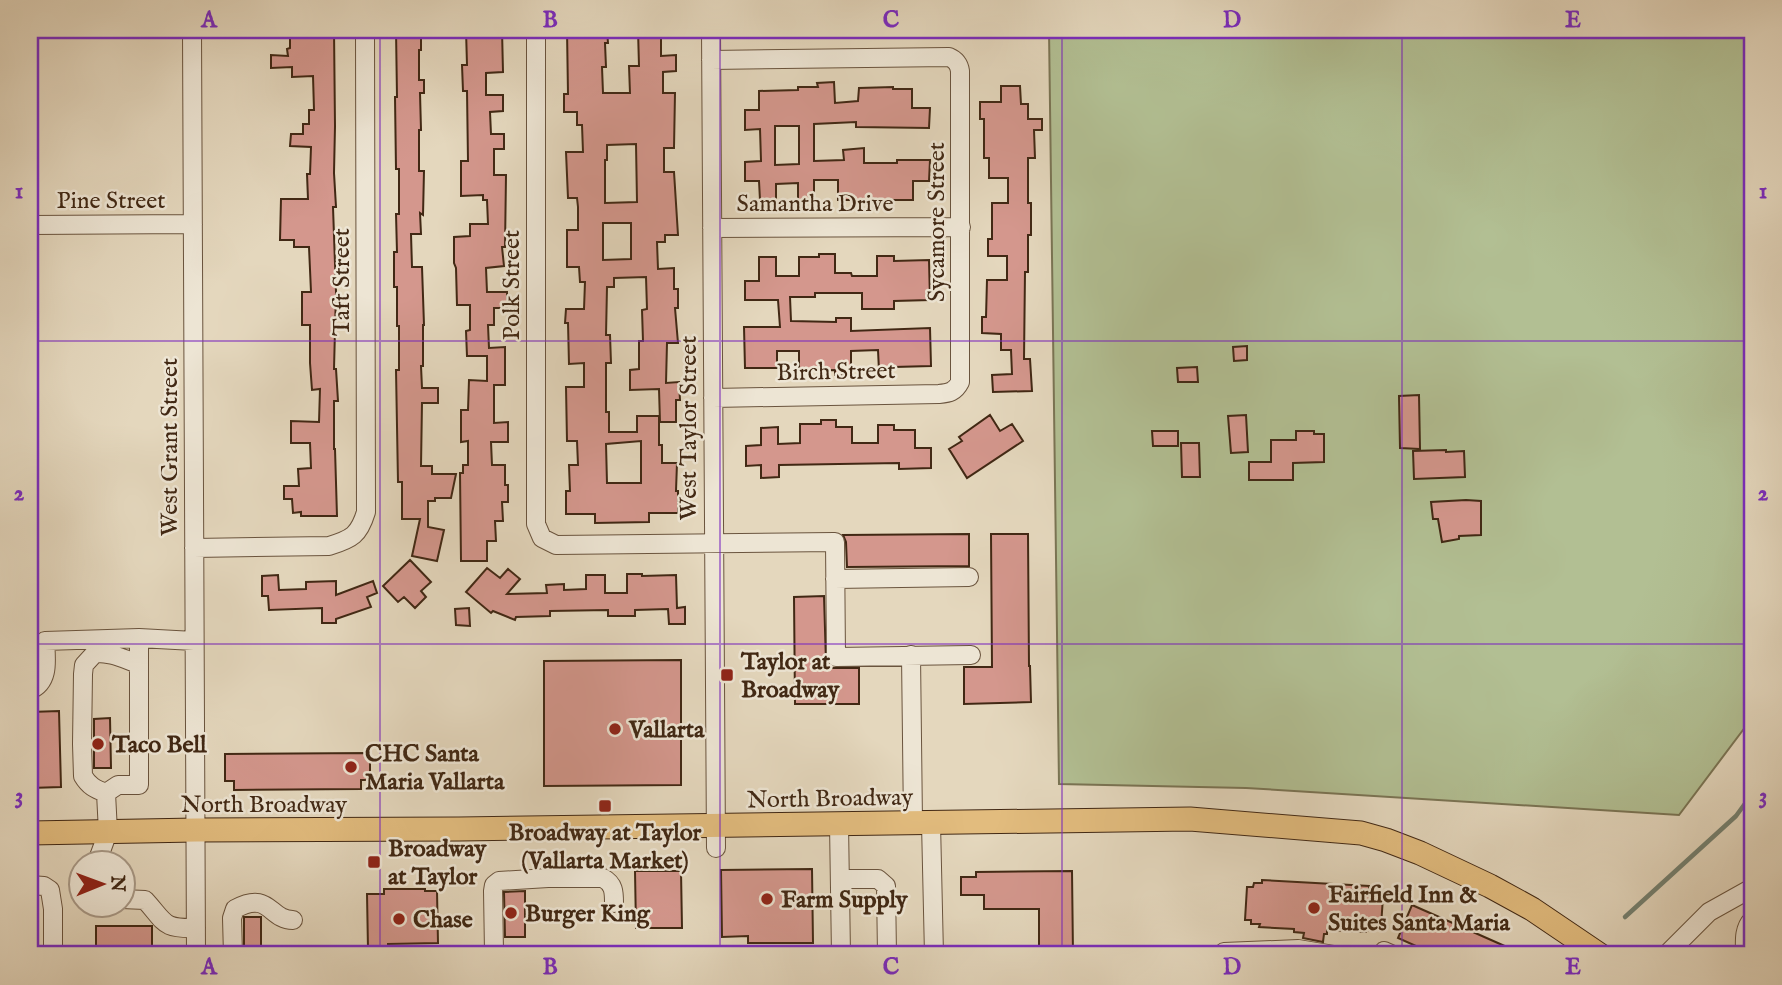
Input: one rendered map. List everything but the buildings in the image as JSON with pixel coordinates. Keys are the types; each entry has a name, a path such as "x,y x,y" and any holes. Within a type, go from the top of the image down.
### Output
{"main road":[{"name":"North Broadway","path":"30,833 459,829 716,837 839,824 1190,818 1361,833 1386,840 1490,886 1532,909 1600,955"}],"street":[{"name":"West Grant Street","path":"192,30 196,955"},
{"name":"Taft Street","path":"194,548 329,546 347,540 362,526 366,512 365,30"},
{"name":"Polk Street","path":"536,30 536,524 542,538 556,545 713,543"},
{"name":"West Taylor Street","path":"711,30 716,837"},
{"name":"Sycamore Street","path":"712,60 949,57 959,65 961,227 960,382 957,387"},
{"name":"Pine Street","path":"30,225 193,224"},
{"name":"Samantha Drive","path":"712,228 961,227"},
{"name":"Birch Street","path":"713,398 939,394 952,392 957,387"},
{"path":"713,543 835,542 836,657 971,655"},
{"path":"835,579 969,577"},
{"path":"30,690 42,680 46,672 45,641 139,638 194,641"},
{"path":"106,793 118,785 139,785 139,638"},
{"path":"106,793 94,789 83,776 84,665 94,653 102,652 138,664"},
{"path":"911,656 934,955"},
{"path":"102,848 108,832 106,793"},
{"path":"839,824 841,955"},
{"path":"494,952 493,891 499,881 603,878 612,886 614,903"},
{"path":"840,879 878,880 886,886 887,955"},
{"path":"30,885 44,886 50,890 53,909 52,955"},
{"path":"1666,955 1709,912 1752,888"},
{"path":"136,900 145,900 164,925 176,929 196,928"},
{"path":"233,955 232,918 235,909 261,903 283,918 293,920"},
{"path":"1745,955 1747,925 1752,920"},
{"path":"1224,951 1298,949 1334,955"},
{"path":"1381,955 1384,951 1393,955"}],"green space":[{"path":"1049,30 1752,30 1752,718 1679,815 1246,788 1059,784"}],"waterway":[{"path":"1625,917 1736,816 1752,794"}],"place":[{"name":"Taylor at Broadway","path":"727,675"},
{"name":"Vallarta","path":"615,729"},
{"name":"Taco Bell","path":"98,744"},
{"name":"CHC Santa Maria Vallarta","path":"351,767"},
{"name":"Broadway at Taylor (Vallarta Market)","path":"605,806"},
{"name":"Broadway at Taylor","path":"374,862"},
{"name":"Farm Supply","path":"767,899"},
{"name":"Fairfield Inn & Suites Santa Maria","path":"1314,908"},
{"name":"Burger King","path":"511,913"},
{"name":"Chase","path":"399,919"}]}
